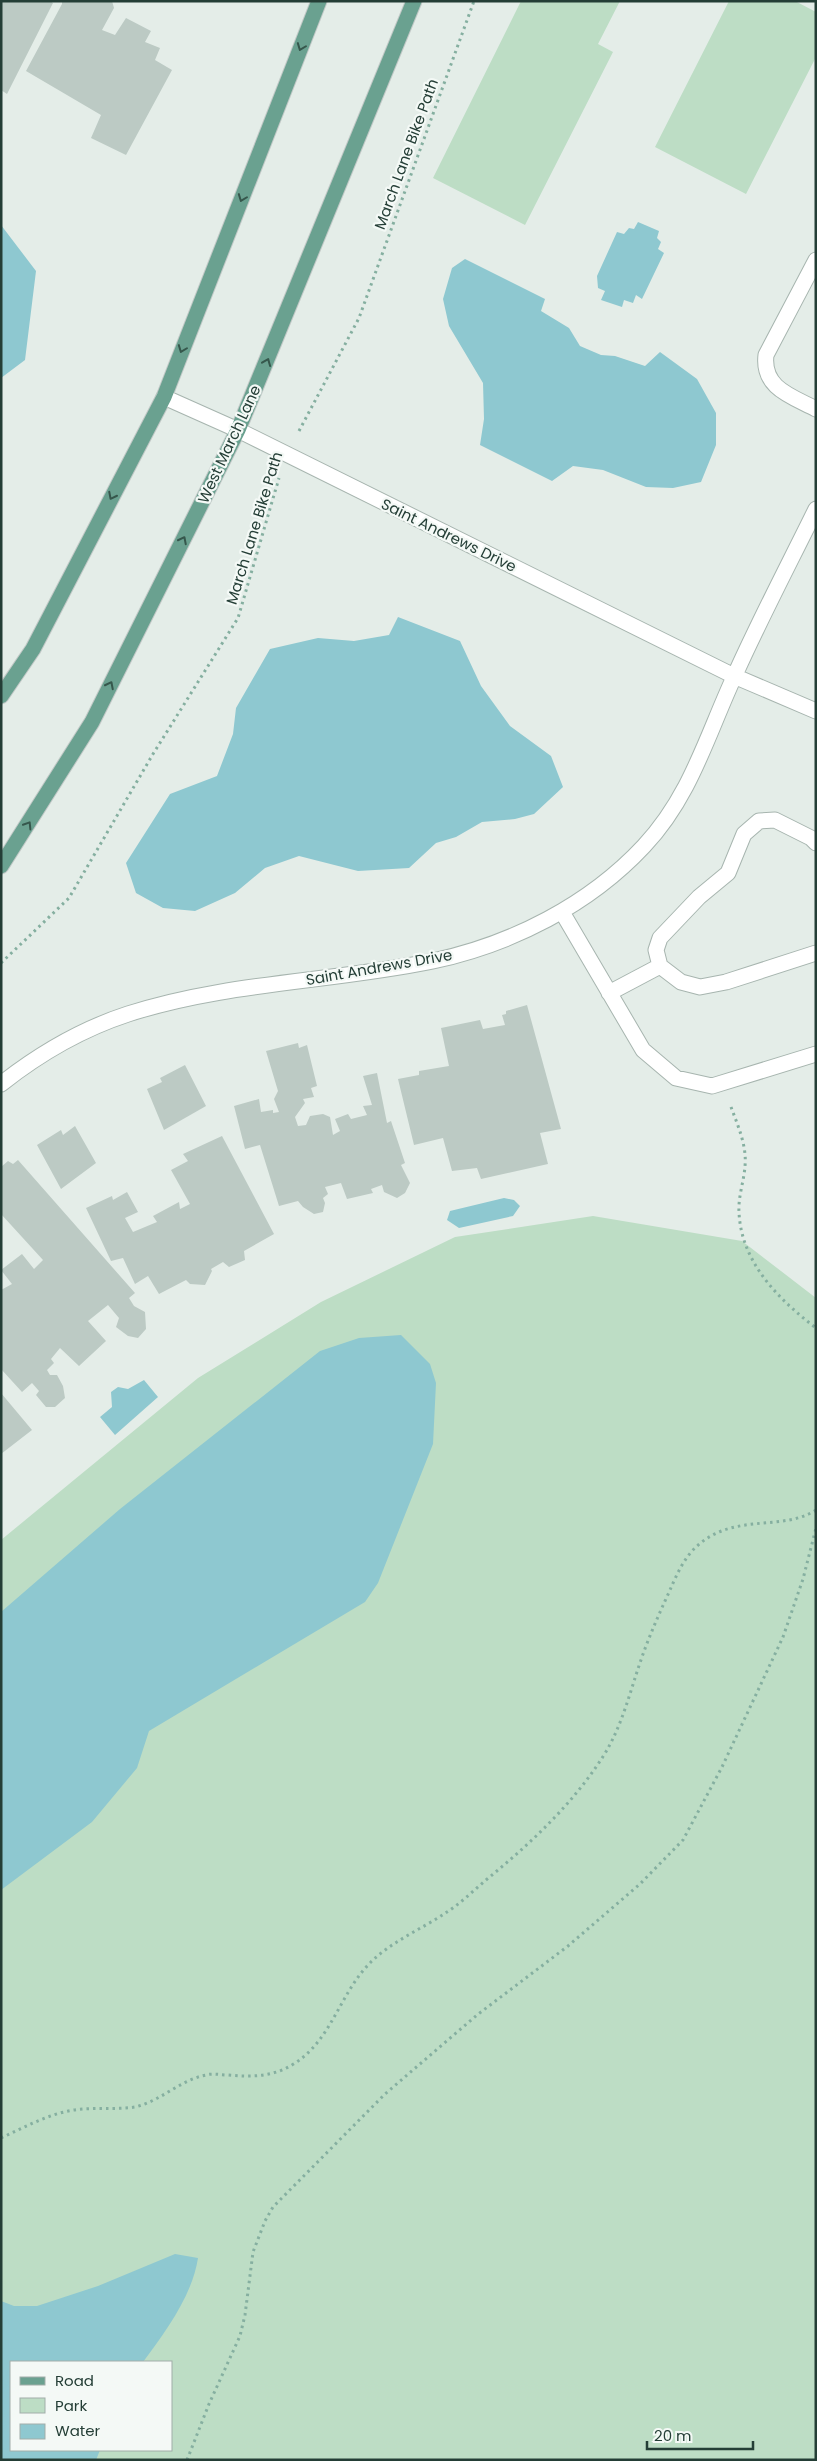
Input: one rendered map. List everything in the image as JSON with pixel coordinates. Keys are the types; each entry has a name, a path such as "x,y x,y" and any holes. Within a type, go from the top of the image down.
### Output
{"main road":[{"path":"1,696 33,649 164,397 319,1"},
{"name":"West March Lane","path":"1,866 92,722 238,430 414,1"}],"street":[{"path":"816,260 766,354 764,368 771,383 816,409"},
{"name":"Saint Andrews Drive","path":"164,397 238,430 734,676"},
{"name":"Saint Andrews Drive","path":"1,1084 25,1065 78,1034 128,1014 195,996 434,961 503,940 562,912 612,877 645,845 677,803 698,765 734,676 816,509"},
{"path":"734,676 816,711"},
{"path":"816,843 811,838 775,820 759,821 744,834 728,873 699,897 660,938 656,950 660,966 681,982 700,987 726,982 816,953"},
{"path":"562,912 642,1050 676,1078 712,1086 816,1054"},
{"path":"609,993 660,966"}],"path":[{"name":"March Lane Bike Path","path":"1,964 69,898 153,754 238,618 286,455 359,318 474,1"},
{"path":"722,1083 742,1140 745,1164 739,1210 741,1235 750,1260 768,1284 816,1328"},
{"path":"1,2138 49,2116 74,2110 134,2107 152,2101 194,2077 210,2074 253,2077 276,2073 295,2064 316,2046 334,2020 354,1982 370,1963 390,1946 450,1910 544,1830 573,1796 603,1756 622,1720 655,1623 677,1575 695,1548 714,1535 742,1524 792,1519 816,1510"},
{"path":"187,2460 209,2404 240,2336 246,2315 253,2252 265,2221 273,2207 385,2094 477,2015 568,1946 664,1862 682,1840 722,1767 783,1637 801,1586 816,1528"}],"green space":[{"path":"521,1 620,1 598,44 613,52 525,225 433,178"},
{"path":"729,1 795,1 816,12 816,57 746,194 655,147"},
{"path":"593,1216 742,1241 816,1298 816,2460 1,2460 1,1540 198,1378 321,1302 455,1237"}],"water":[{"path":"638,222 659,231 657,238 661,242 658,249 664,253 642,299 636,295 633,303 624,300 622,307 601,300 605,291 598,288 597,276 617,232 624,234 629,228 634,229"},
{"path":"1,225 36,271 25,360 1,378"},
{"path":"465,259 545,299 541,311 569,328 580,346 601,355 615,356 645,366 660,352 697,379 716,413 716,445 701,482 673,488 646,487 603,470 573,466 552,481 480,445 484,419 483,383 449,326 443,299 452,268"},
{"path":"398,617 460,641 481,686 510,726 551,756 563,787 534,814 515,819 482,822 456,837 436,843 409,868 358,871 299,856 265,868 235,893 195,911 163,908 136,893 126,863 170,794 217,776 233,734 236,708 270,649 318,638 354,641 389,635"},
{"path":"504,1198 514,1200 520,1206 513,1216 459,1228 447,1220 450,1211"},
{"path":"401,1335 430,1364 436,1383 433,1444 378,1583 365,1602 149,1731 137,1768 92,1822 1,1890 1,1612 120,1509 320,1351 359,1338"},
{"path":"144,1380 158,1397 115,1435 100,1417 112,1407 111,1392 118,1387 128,1389"},
{"path":"175,2254 198,2258 190,2286 177,2313 144,2361 10,2361 10,2451 100,2451 96,2460 1,2460 1,2301 14,2306 37,2306 98,2286"}],"building":[{"path":"1,1 50,1 53,3 7,94 1,90"},
{"path":"62,1 112,1 114,8 102,30 115,35 126,18 151,31 145,42 160,48 155,60 172,70 126,155 91,138 101,115 26,71"},
{"path":"527,1005 561,1129 540,1133 548,1164 481,1179 477,1168 452,1171 443,1138 414,1145 398,1079 419,1075 419,1071 449,1066 441,1028 480,1020 483,1029 505,1025 502,1015 506,1014 506,1011"},
{"path":"298,1043 299,1048 307,1045 317,1086 311,1088 314,1097 303,1099 305,1103 295,1117 298,1126 306,1125 310,1116 323,1114 330,1117 333,1135 340,1131 335,1119 348,1114 351,1119 367,1115 363,1106 372,1105 363,1076 377,1073 387,1123 391,1121 405,1163 401,1165 410,1183 405,1193 397,1198 384,1192 382,1185 371,1189 373,1193 347,1199 341,1183 325,1187 328,1194 323,1198 325,1203 323,1212 314,1214 303,1207 298,1201 279,1206 260,1145 245,1149 234,1106 259,1099 261,1112 273,1110 273,1113 279,1112 274,1099 278,1091 266,1051"},
{"path":"185,1065 206,1106 164,1130 147,1089 162,1082 160,1078"},
{"path":"75,1126 96,1163 61,1189 37,1145 61,1130 63,1135"},
{"path":"222,1136 274,1234 244,1251 245,1260 229,1267 223,1262 211,1269 212,1271 205,1285 190,1284 186,1280 159,1294 148,1276 135,1284 123,1258 111,1261 86,1208 112,1196 113,1200 127,1192 138,1212 125,1218 133,1232 157,1222 153,1216 179,1202 180,1209 190,1204 171,1170 188,1161 183,1154"},
{"path":"18,1160 135,1293 129,1298 134,1306 145,1312 146,1329 138,1338 128,1336 116,1327 119,1318 108,1305 88,1321 106,1341 79,1366 60,1348 51,1359 54,1363 47,1370 50,1375 57,1375 63,1386 65,1398 55,1407 46,1407 36,1395 39,1391 32,1383 22,1392 1,1369 1,1290 12,1284 1,1270 22,1254 34,1269 43,1260 1,1214 1,1167 8,1161 13,1164"},
{"path":"1,1393 32,1430 1,1454"}]}
